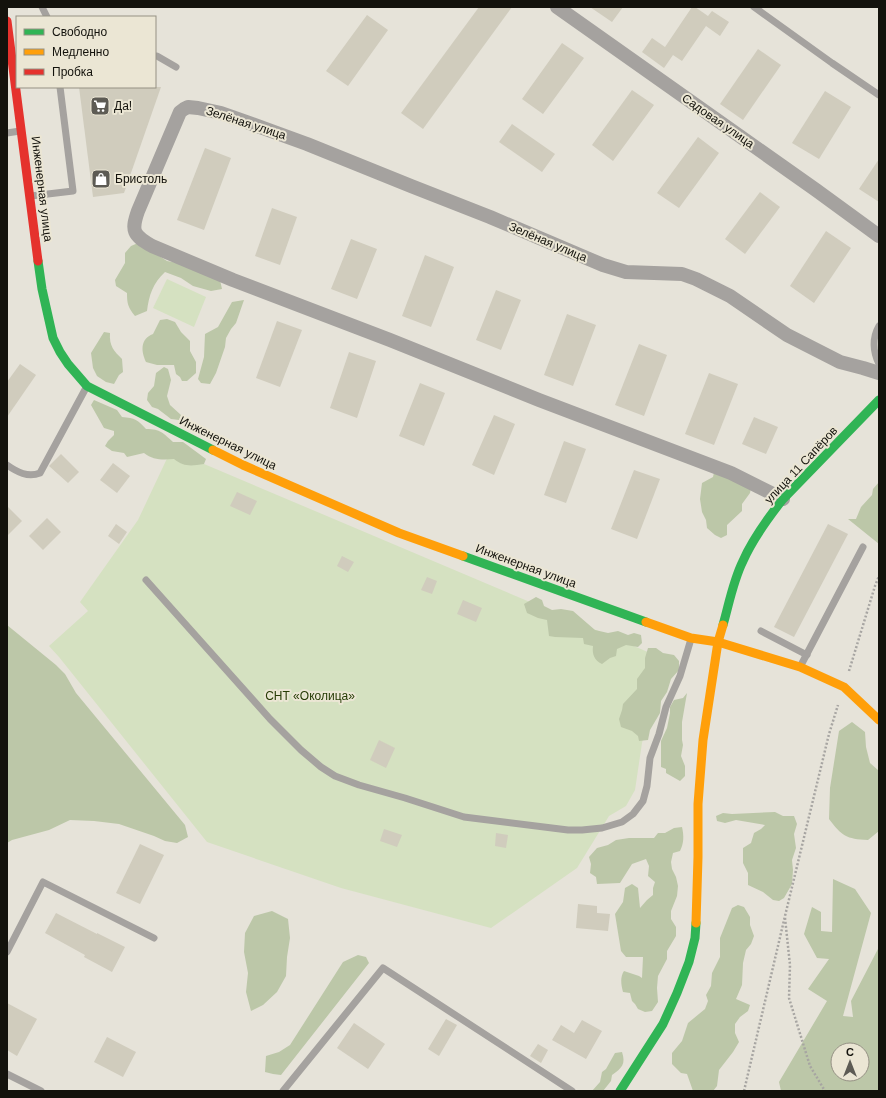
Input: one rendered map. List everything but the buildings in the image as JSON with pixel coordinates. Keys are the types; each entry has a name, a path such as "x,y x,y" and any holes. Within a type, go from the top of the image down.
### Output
{"street":[{"name":"Садовая улица","path":"557,7 879,236"},
{"name":"Инженерная улица","path":"7,21 16,86"},
{"name":"Инженерная улица","path":"16,88 42,289 53,337 73,372 87,386 242,465 399,533 691,638 718,642 800,667 844,687 879,720"},
{"name":"Зелёная улица","path":"783,499 731,473 539,400 390,340 233,280 146,242 138,237 134,229 138,210 180,112 188,107 198,108 221,113 241,120 307,144 603,265 626,272 682,274 696,279 730,296 787,335 840,362 879,373"},
{"name":"улица 11 Сапёров","path":"620,1091 663,1024 689,962 695,938 698,804 703,740 718,642 735,580 743,560 762,528 783,499 879,400"}],"lane":[{"path":"754,7 879,95"},
{"path":"156,56 176,67"},
{"path":"31,196 73,191 60,88"},
{"path":"7,133 22,130"},
{"path":"879,326 874,340 874,350 879,364"},
{"path":"7,465 22,473 35,475 40,473 87,386"},
{"path":"800,667 863,547"},
{"path":"146,580 275,724 301,750 321,767 336,776 359,785 464,817 568,830 602,828 622,822 633,814 643,801 647,786 650,758 659,734 666,707 680,676 691,638"},
{"path":"761,631 807,655"},
{"path":"7,952 43,882 154,938"},
{"path":"283,1091 383,968 572,1091"},
{"path":"7,1074 41,1091"}],"path":[{"path":"744,1091 829,734 874,586 879,576"},
{"path":"785,916 790,965 789,998 810,1066 825,1091"}],"green space":[{"path":"138,243 167,261 178,263 220,280 222,289 211,291 193,286 181,278 165,272 157,280 152,290 147,311 135,316 128,305 127,293 116,286 115,280 125,263 125,253 131,246"},
{"path":"167,279 206,297 194,327 153,308"},
{"path":"244,300 236,323 226,338 225,347 216,373 210,384 201,383 198,379 204,357 205,334 218,327 232,302"},
{"path":"167,319 175,322 181,332 190,341 190,351 196,362 196,373 187,381 182,381 176,374 174,365 157,365 146,362 144,358 144,342 153,334 160,320"},
{"path":"104,332 110,333 110,341 113,348 122,359 123,372 119,375 114,384 106,382 97,376 93,368 91,353"},
{"path":"164,367 168,369 171,380 167,396 170,405 181,415 179,420 171,419 158,409 152,407 147,400 148,393 154,386 156,373"},
{"path":"94,400 117,410 122,417 136,420 146,429 161,432 173,442 183,442 206,459 204,464 184,465 174,459 158,459 144,453 127,457 124,453 112,451 105,446 114,435 114,431 104,428 91,405"},
{"name":"СНТ «Околица»","path":"171,450 662,658 642,743 635,790 626,806 609,816 577,868 491,928 341,888 207,842 49,646 88,611 80,602 138,520"},
{"path":"715,468 752,483 750,493 742,504 742,511 727,525 727,535 721,538 707,528 700,499 702,483 713,477"},
{"path":"879,482 879,544 848,519 856,519 861,507 872,495 873,489"},
{"path":"536,597 542,600 544,606 552,610 561,609 573,611 595,630 608,633 618,631 628,635 634,633 641,635 642,643 638,647 626,645 617,649 616,656 610,658 602,664 597,661 594,656 593,646 584,644 583,638 549,636 547,620 527,613 524,604"},
{"path":"7,625 65,674 76,693 185,825 188,837 177,843 165,841 119,824 70,820 49,830 12,840 7,843"},
{"path":"648,648 656,648 663,653 674,655 679,661 679,670 671,679 667,692 661,701 660,713 650,730 648,740 639,741 638,736 632,731 621,727 619,719 623,704 637,689 637,679 645,668 645,658"},
{"path":"687,693 682,722 683,745 681,756 685,766 685,776 680,781 666,773 666,769 661,767 661,741 667,728 670,707 674,700 683,698"},
{"path":"852,722 865,732 866,747 870,763 879,771 879,831 868,840 854,839 845,836 829,819 830,788 839,731"},
{"path":"775,812 783,816 794,816 797,824 794,834 796,848 792,860 792,884 784,898 779,901 773,900 763,892 748,885 748,873 743,863 743,848 751,843 754,833 765,825 736,820 725,823 717,821 716,816 723,813"},
{"path":"682,827 682,845 680,851 673,853 671,862 678,886 677,896 671,911 671,919 676,927 676,936 667,951 667,959 658,976 658,1002 652,1011 645,1012 638,1009 632,1001 630,993 623,992 621,981 624,971 642,978 643,957 626,957 621,951 615,914 623,902 625,888 632,884 638,888 640,908 653,895 655,882 648,876 649,866 646,859 632,864 620,883 597,884 596,877 590,873 591,864 589,857 597,848 608,845 616,840 629,838 654,838 658,833 665,833 674,828"},
{"path":"833,879 855,889 871,913 843,1016 853,1017 851,1001 879,947 879,1091 781,1091 779,1082 827,1001 808,989 829,959 817,958 804,934 812,907 821,912 821,931 832,932"},
{"path":"738,905 744,907 750,917 750,925 754,936 751,944 746,950 743,963 742,985 736,999 750,1005 748,1011 740,1017 735,1024 735,1033 739,1042 719,1070 717,1086 713,1091 693,1091 687,1074 681,1073 672,1064 672,1053 682,1041 688,1023 705,1009 708,1001 706,995 711,986 712,973 720,957 720,938 732,908"},
{"path":"272,911 288,919 290,938 286,976 277,992 263,1005 251,1011 246,992 248,973 244,952 245,933 254,916"},
{"path":"358,955 366,957 369,963 281,1075 265,1072 266,1056 279,1052 290,1045 343,962"},
{"path":"622,1052 624,1060 623,1063 612,1075 611,1081 603,1091 592,1091 600,1082 602,1072 606,1069 615,1053"}],"traffic: fast":[{"path":"38,261 42,289 53,338 68,364 87,386 213,450"},
{"path":"723,625 740,569 751,544 766,521 783,499 879,400"},
{"path":"463,556 646,622"},
{"path":"620,1091 663,1024 689,962 695,938 696,923"}],"traffic: slow":[{"path":"213,450 243,465 399,533 463,556"},
{"path":"646,622 691,638 718,642 800,667 844,687 879,720"},
{"path":"696,923 698,804 703,740 718,642 723,625"}],"traffic: jam":[{"path":"7,21 38,261"}],"place":[{"name":"Да!","path":"100,106"},
{"name":"Бристоль","path":"101,179"}]}
